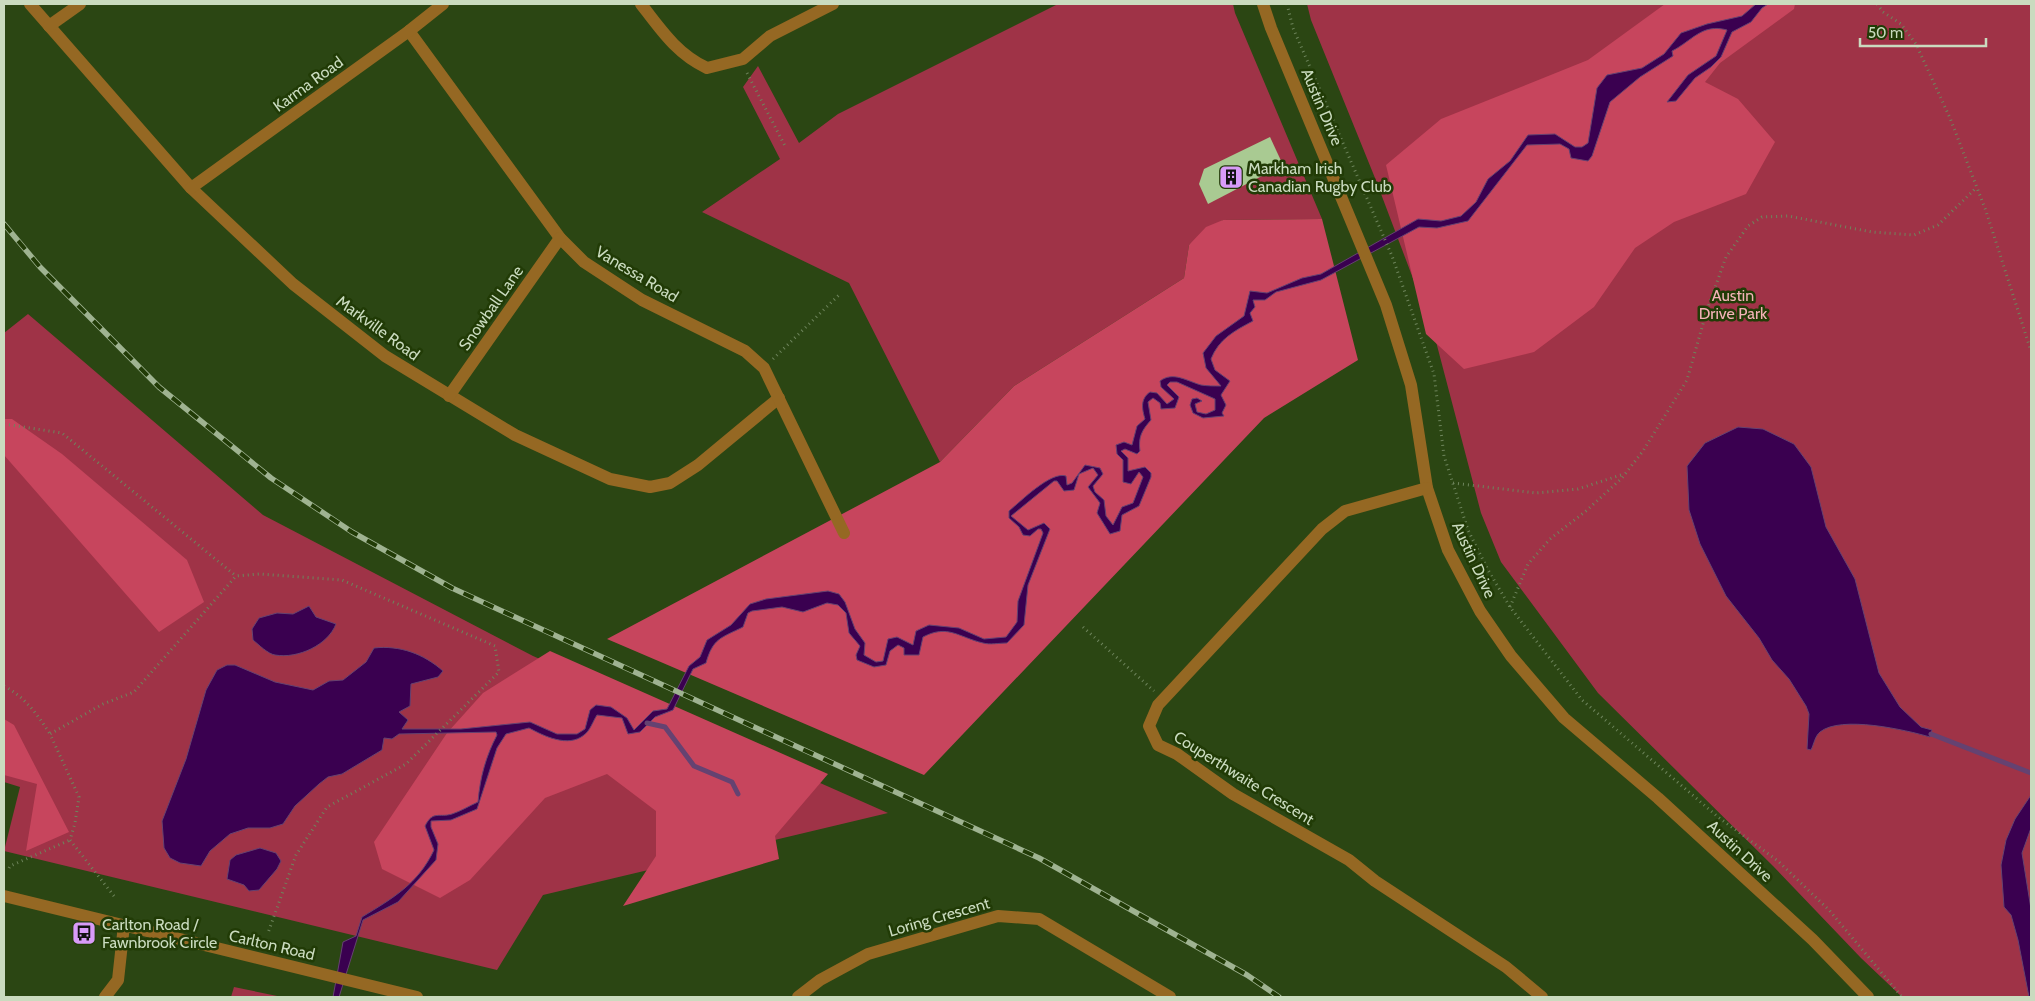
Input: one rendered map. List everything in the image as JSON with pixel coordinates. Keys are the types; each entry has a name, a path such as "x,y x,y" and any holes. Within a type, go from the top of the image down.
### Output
{"street":[{"name":"Markville Road","path":"30,4 191,188 293,284 334,318 385,356 515,435 610,479 650,487 670,483 698,465 779,398"},
{"path":"49,26 80,4"},
{"name":"Karma Road","path":"191,188 410,31 443,4"},
{"path":"641,4 672,45 691,60 707,68 740,60 770,36 833,4"},
{"name":"Austin Drive","path":"1264,4 1271,28 1365,251 1403,353 1411,385 1427,488 1448,550 1480,611 1511,656 1564,718 1658,798 1813,940 1868,997"},
{"name":"Vanessa Road","path":"410,31 560,238 584,262 642,300 745,351 764,368 844,533"},
{"name":"Snowball Lane","path":"449,396 560,238"},
{"name":"Couperthwaite Crescent","path":"1427,488 1345,511 1322,529 1158,705 1149,726 1158,745 1177,754 1233,794 1349,860 1375,881 1506,967 1542,997"},
{"name":"Carlton Road","path":"4,896 417,997"},
{"name":"Loring Crescent","path":"798,997 820,980 868,954 998,916 1039,918 1170,997"},
{"path":"105,997 118,980 124,925"}],"path":[{"path":"1286,4 1293,28 1392,256 1434,374 1444,456 1468,530 1488,570 1510,606 1582,700 1718,817 1778,861 1829,910 1902,997"},
{"path":"1877,4 1883,12 1901,24 1916,44 1950,118 1977,187 2031,351"},
{"path":"740,60 785,146"},
{"path":"1510,606 1528,564 1550,538 1586,511 1626,473 1643,452 1687,380 1707,310 1726,257 1748,226 1762,217 1788,216 1872,232 1914,235 1938,225 1977,187"},
{"path":"764,368 841,293"},
{"path":"4,424 62,433 236,576"},
{"path":"1453,483 1536,494 1578,489 1626,473"},
{"path":"50,734 103,704 134,692 236,576 260,574 342,580 495,646 499,672 406,764 327,806 296,855 268,933"},
{"path":"1083,627 1164,699"},
{"path":"4,686 18,693 35,712 50,734 79,797 70,840"},
{"path":"9,868 70,840"},
{"path":"70,840 114,896"}],"green space":[{"path":"1058,4 1233,4 1235,13 1322,219 1223,220 1189,245 1184,278 1014,386 940,462 849,283 702,212 780,159 743,87 758,66 799,143 838,114"},
{"name":"Austin Drive Park","path":"1307,4 2031,4 2031,997 1902,997 1598,693 1501,562 1481,513 1434,334 1375,178 1311,20"},
{"path":"28,314 263,515 533,656 888,813 543,895 497,970 4,851 20,787 4,782 4,333"},
{"path":"234,987 282,997 231,997"}],"shaded area":[{"path":"1665,4 1795,4 1794,9 1720,63 1705,82 1738,99 1775,142 1746,194 1674,222 1635,248 1594,307 1534,352 1464,369 1426,334 1386,165 1441,119 1588,60"},
{"path":"1756,4 1768,4 1762,8 1751,22 1732,32 1721,57 1695,78 1676,101 1667,102 1688,75 1716,56 1727,30 1718,28 1698,34 1672,51 1673,56 1640,77 1610,102 1592,156 1588,161 1571,158 1569,149 1560,144 1527,145 1468,221 1437,228 1419,227 1321,280 1276,292 1265,300 1253,300 1255,307 1250,313 1253,321 1233,332 1223,341 1211,359 1215,370 1230,381 1221,395 1226,405 1222,413 1224,416 1203,418 1193,413 1190,405 1192,399 1197,398 1202,401 1195,404 1197,412 1206,414 1215,410 1215,399 1177,382 1170,382 1167,385 1179,397 1175,408 1161,409 1160,403 1153,398 1148,402 1151,420 1141,434 1140,451 1137,454 1125,449 1121,451 1128,458 1128,471 1145,467 1151,473 1151,477 1139,506 1122,515 1120,531 1110,534 1097,513 1100,503 1088,487 1098,475 1093,468 1079,474 1074,490 1064,491 1057,481 1054,481 1011,516 1028,530 1044,523 1050,529 1028,585 1024,625 1007,643 986,644 953,633 932,633 923,637 919,655 904,655 904,648 898,645 890,651 886,665 874,667 857,660 856,655 860,646 849,633 846,613 838,605 827,603 803,612 782,607 752,611 748,613 743,627 719,640 712,648 706,663 693,669 673,710 655,717 640,732 628,734 622,718 597,715 586,733 578,739 571,741 556,739 529,728 506,734 497,748 477,809 451,820 431,821 431,827 438,844 436,860 398,902 363,920 339,997 333,997 343,942 356,936 362,917 404,889 428,862 434,850 425,826 428,821 434,816 452,814 478,802 484,767 497,735 496,732 399,734 392,739 384,738 382,750 342,774 328,777 295,806 283,824 270,828 248,828 230,834 210,851 201,866 180,863 170,858 164,848 162,821 186,759 206,690 217,670 227,665 235,665 275,682 313,690 329,681 343,680 366,662 374,648 402,649 420,655 443,671 438,677 411,684 410,706 399,712 408,720 402,729 461,729 530,722 557,734 577,734 585,729 590,710 596,705 611,707 627,718 634,730 653,711 667,709 689,666 700,657 707,640 731,625 750,604 766,599 828,591 839,594 845,602 855,629 865,643 864,655 876,662 883,661 888,639 897,637 913,645 916,631 929,625 959,628 984,639 1006,637 1017,622 1018,601 1043,533 1041,529 1038,529 1030,536 1023,535 1019,527 1009,518 1009,511 1036,488 1052,478 1066,476 1067,485 1072,483 1085,465 1100,468 1103,474 1093,486 1095,492 1104,500 1106,516 1113,525 1122,507 1133,503 1143,477 1139,472 1131,484 1123,482 1123,460 1117,454 1116,445 1124,442 1132,445 1137,426 1145,419 1143,401 1150,392 1157,393 1167,404 1174,399 1161,387 1160,381 1165,378 1175,377 1201,385 1221,386 1206,368 1203,353 1216,336 1244,316 1250,291 1267,293 1302,278 1321,274 1418,219 1441,221 1461,216 1476,202 1488,179 1510,161 1528,135 1555,134 1575,147 1582,147 1588,143 1597,88 1607,75 1642,68 1664,54 1681,33 1707,24 1742,16"},
{"path":"1322,219 1358,360 1264,418 924,775 607,639 940,462 1014,386 1184,278 1189,245 1206,227 1223,220"},
{"path":"4,419 12,419 62,454 187,560 204,602 159,632 4,455"},
{"path":"1738,427 1763,429 1794,444 1811,467 1826,527 1855,579 1879,673 1900,707 1921,727 1932,730 1930,737 1890,728 1858,724 1843,725 1830,727 1820,732 1811,750 1807,749 1809,714 1806,706 1789,679 1772,660 1759,638 1726,596 1700,544 1689,510 1687,466 1705,443"},
{"path":"309,606 316,617 336,624 326,638 311,649 293,655 275,655 269,653 253,640 252,629 259,618 277,613 293,614"},
{"path":"550,651 828,774 775,836 779,859 623,906 656,856 656,811 607,774 545,798 470,880 440,898 382,869 374,842 447,733 483,693"},
{"path":"4,719 14,725 69,832 26,851 37,784 4,775"},
{"path":"2031,795 2031,828 2022,853 2031,909 2031,997 2029,997 2018,940 2011,915 2004,907 2001,865 2006,840 2015,819"},
{"path":"260,848 276,853 281,861 277,869 259,890 249,891 244,885 227,879 230,860 236,855"}],"building":[{"name":"Markham Irish Canadian Rugby Club","path":"1270,137 1283,165 1208,204 1199,184 1204,169"}],"waterway":[{"path":"647,723 665,727 694,766 732,782 738,794"},
{"path":"1931,734 2031,773"}],"railway":[{"path":"4,224 40,267 159,387 271,478 352,532 452,588 1039,858 1247,975 1279,997"}],"place":[{"name":"Markham Irish Canadian Rugby Club","path":"1231,177"},
{"name":"Carlton Road / Fawnbrook Circle","path":"84,933"}]}
